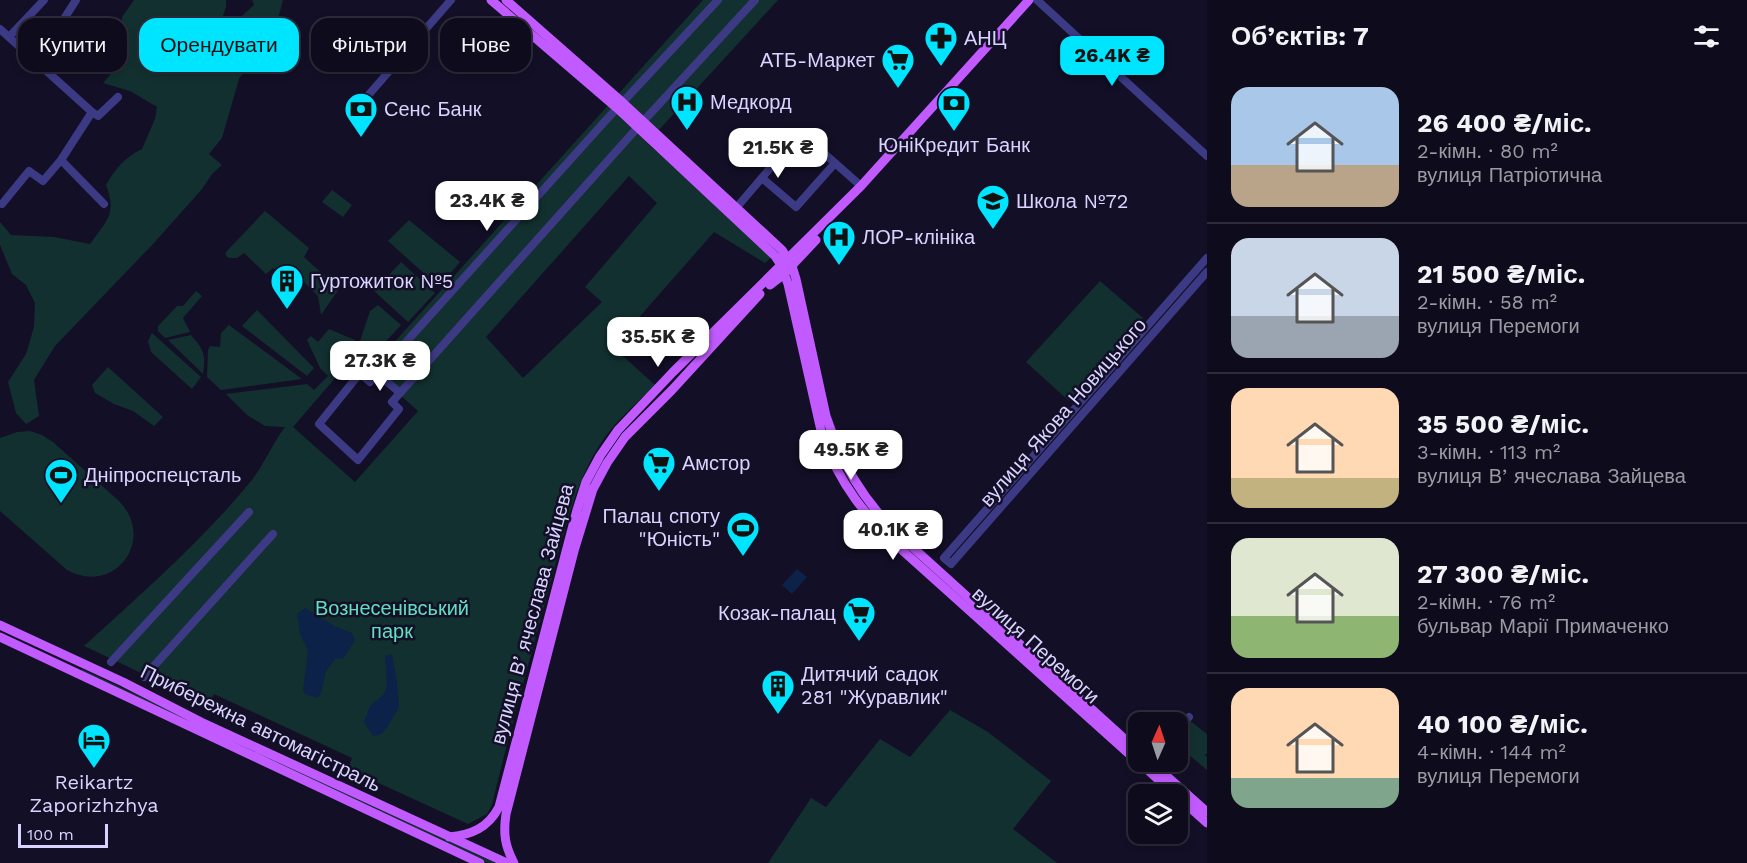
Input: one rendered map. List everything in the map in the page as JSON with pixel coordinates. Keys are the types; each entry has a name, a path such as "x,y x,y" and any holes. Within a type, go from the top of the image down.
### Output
{"main road":[{"name":"вулиця Перемоги","path":"491,0 620,105"},
{"name":"вулиця Перемоги","path":"506,0 620,105 786,266 796,279 826,416 852,477 880,516 1128,742"},
{"name":"вулиця Вʼячеслава Зайцева","path":"514,863 504,839 506,814 578,540 593,489 607,463 625,436 672,390 774,280 1029,0"},
{"name":"вулиця Вʼячеслава Зайцева","path":"449,837 475,832 494,817 500,807 577,510 586,482 618,430 673,372 786,266 1036,0"},
{"name":"вулиця Перемоги","path":"640,125 737,207 782,250 822,435 830,459 842,482 873,524 1128,752"},
{"path":"842,482 849,483 852,477"},
{"path":"853,498 857,493 862,494"},
{"name":"Прибережна автомагістраль","path":"0,625 123,682 201,722 507,863"},
{"name":"Прибережна автомагістраль","path":"0,637 480,863"},
{"path":"66,669 72,663 67,656"},
{"path":"78,675 79,666 84,664"},
{"name":"вулиця Перемоги","path":"1150,772 1163,784"},
{"path":"1162,772 1207,812"},
{"name":"вулиця Перемоги","path":"1188,807 1207,824"}],"street":[{"path":"9,37 44,0"},
{"path":"65,18 76,0"},
{"path":"365,99 451,0"},
{"path":"718,0 370,382 360,373 319,424 358,460 399,409 392,402 755,0"},
{"path":"1036,0 1207,156"},
{"path":"71,8 78,14"},
{"path":"0,29 18,44"},
{"path":"49,72 98,116 118,97"},
{"path":"2,204 29,171 43,182 92,112"},
{"path":"737,207 789,146 818,148 861,186"},
{"path":"60,159 105,204"},
{"path":"762,178 796,207 835,163"},
{"name":"вулиця Якова Новицького","path":"1207,258 945,558 951,564 1207,272"},
{"path":"377,373 400,393"},
{"path":"111,662 249,512"},
{"path":"144,677 273,534"}],"green space":[{"path":"134,0 226,0 222,18 139,18 139,72 244,72 239,79 222,138 209,154 222,165 153,244 55,346 34,380 39,416 26,424 16,413 8,382 26,354 34,327 35,303 26,285 12,274 0,245 0,222 11,235 54,237 90,244 105,222 111,203 106,185 121,164 142,149 155,119 157,107 130,91 103,83 113,72 127,72 127,18 122,17"},
{"path":"252,0 283,0 278,18 239,18 254,5"},
{"name":"Вознесенівський парк","path":"703,0 778,0 647,143 773,256 765,263 714,232 613,347 655,385 611,429 599,446 582,480 563,536 492,805 487,814 468,824 348,769 352,758 214,694 209,705 84,646 212,525 256,475 285,427 265,426 247,415 226,394 307,384 314,390 328,376 320,368 307,340 311,336 318,342 329,329 355,340 331,372 353,350 371,368","holes":["629,176 657,203 585,287 602,302 523,378 486,337","355,355 418,411 355,482 293,427"]},
{"path":"332,190 352,205 343,217 322,202"},
{"path":"265,211 309,248 304,257 339,289 321,315 318,296 303,281 292,284 273,268 266,274 244,253 237,258 226,256 226,252"},
{"path":"409,220 460,262 439,287 388,241"},
{"path":"401,262 435,293 408,322 374,291"},
{"path":"1100,281 1143,318 1069,401 1026,362"},
{"path":"196,291 202,296 183,318 190,332 165,338 158,331 158,326 177,306 183,306"},
{"path":"378,305 401,325 369,360 358,347 370,311"},
{"path":"257,310 314,368 307,376 242,326"},
{"path":"229,325 302,379 221,390 207,377 208,350 210,346 220,347 221,333"},
{"path":"152,333 201,377 192,389 151,352 148,341"},
{"path":"191,335 203,353 203,374 168,340"},
{"path":"108,367 163,417 154,426 133,411 114,404 95,393 92,385"},
{"name":"Дніпроспецсталь","path":"30,431 53,442 119,501 130,516 134,532 132,547 125,560 114,570 100,576 84,576 67,570 0,511 0,438 17,432"},
{"path":"82,669 495,863 488,863 80,672"},
{"path":"950,710 988,732 1051,781 1013,829 1057,863 768,863 811,798 826,807 880,739 910,757"},
{"path":"1188,721 1207,734 1207,753 1205,755 1207,770 1188,754"}],"water":[{"path":"797,569 807,577 792,594 782,585"},
{"path":"305,608 336,627 352,633 355,640 343,659 336,658 326,671 321,693 317,698 305,694 303,689 308,651 300,634 297,614"},
{"path":"392,654 399,707 387,728 381,734 373,736 364,722 370,706 384,694 387,686 385,656"}],"place":[{"name":"АНЦ","path":"941,67"},
{"name":"АТБ-Маркет","path":"898,89"},
{"name":"Медкорд","path":"687,131"},
{"name":"ЮніКредит Банк","path":"954,132"},
{"name":"Сенс Банк","path":"361,138"},
{"name":"Школа №72","path":"993,230"},
{"name":"ЛОР-клініка","path":"839,266"},
{"name":"Гуртожиток №5","path":"287,310"},
{"name":"Амстор","path":"659,492"},
{"name":"Дніпроспецсталь","path":"61,504"},
{"name":"Палац споту \"Юність\"","path":"743,557"},
{"name":"Козак-палац","path":"859,642"},
{"name":"Дитячий садок 281 \"Журавлик\"","path":"778,715"},
{"name":"Reikartz Zaporizhzhya","path":"94,769"}]}
